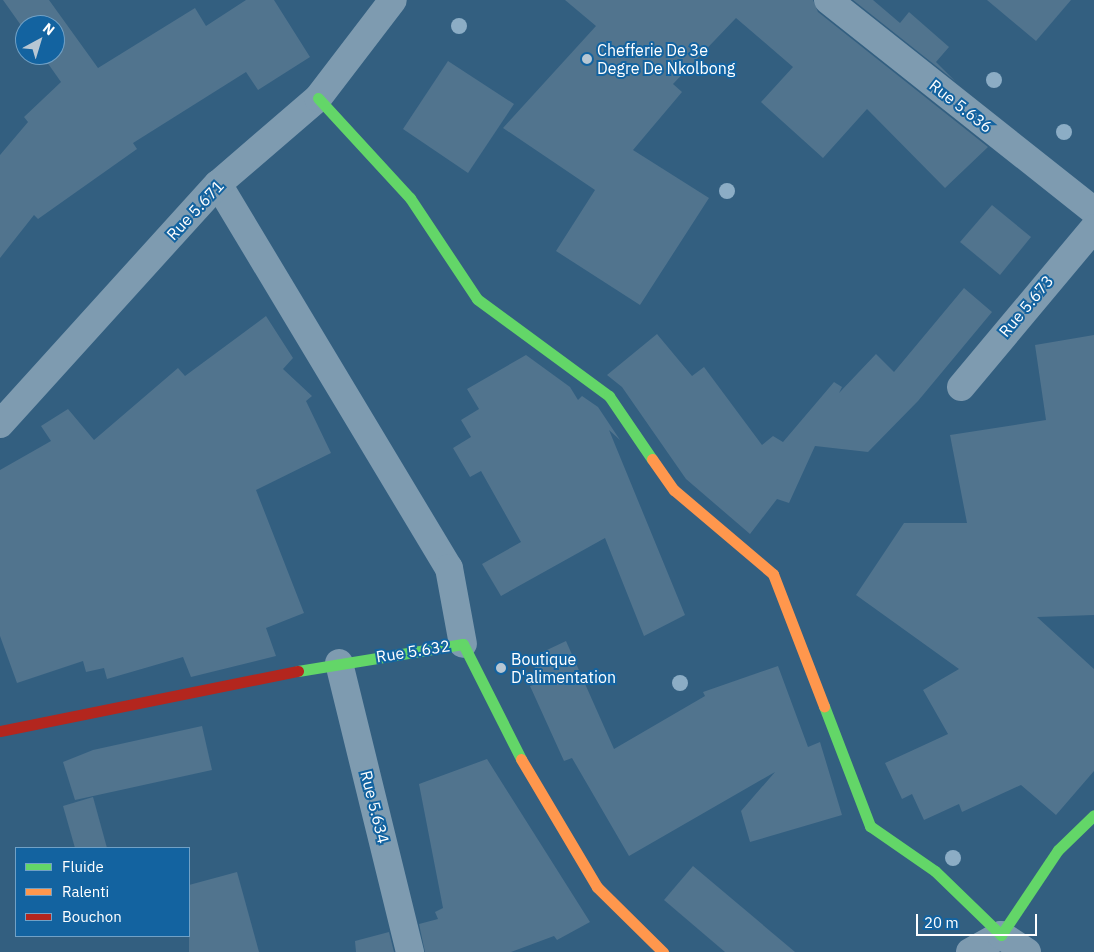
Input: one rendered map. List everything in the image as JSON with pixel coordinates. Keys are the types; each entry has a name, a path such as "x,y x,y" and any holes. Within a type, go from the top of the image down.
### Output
{"street":[{"name":"Rue 5.671","path":"0,424 218,184 318,98 393,0"},
{"name":"Rue 5.636","path":"828,0 1094,211"},
{"path":"318,98 410,198 477,299 609,396 674,490 773,574 870,826 935,871 1001,936 1027,952"},
{"path":"218,184 449,568 463,644"},
{"name":"Rue 5.673","path":"961,387 1094,228"},
{"name":"Rue 5.632","path":"0,731 339,663 463,644 538,792 597,887 663,952"},
{"name":"Rue 5.634","path":"339,663 410,952"},
{"path":"970,952 1001,936 1058,850 1094,815"}],"building":[{"path":"3,0 49,0 60,15 15,15 15,17"},
{"path":"246,0 274,0 310,57 258,90 246,72 133,143 137,149 38,219 34,215 0,258 0,155 28,122 24,117 61,82 49,65 65,65 65,22 98,68 195,8 206,26"},
{"path":"565,0 813,0 818,12 988,147 945,188 867,109 823,158 761,102 793,67 736,18 673,84 682,92 633,150 709,198 640,305 556,251 595,190 503,128 596,26"},
{"path":"853,0 873,0 900,23 909,12 949,47 936,62 955,81"},
{"path":"987,0 1071,0 1036,41"},
{"path":"448,61 514,104 468,173 403,129"},
{"path":"992,205 1031,237 1000,275 960,242"},
{"path":"964,288 992,312 918,401 868,452 815,446 789,503 777,499 750,534 686,479 622,387 607,375 657,334 692,376 704,367 762,445 773,436 783,442 834,382 842,387 839,393 876,354 894,372"},
{"path":"266,316 293,358 283,369 312,396 306,401 331,453 256,490 304,613 266,628 276,656 191,677 183,657 107,679 104,668 86,672 83,661 17,683 0,636 0,470 51,441 41,426 68,409 94,440 178,368 185,376"},
{"path":"1094,335 1094,615 1037,617 1094,669 1094,771 1056,815 1021,785 962,812 959,804 924,820 912,794 902,799 885,763 948,734 923,690 959,669 856,595 904,523 967,523 950,435 1046,420 1035,345"},
{"path":"526,355 570,387 578,400 582,396 598,407 620,440 609,430 685,615 644,636 605,538 501,596 482,564 521,542 481,471 470,477 453,448 471,437 461,420 479,409 467,389"},
{"path":"566,641 614,749 705,696 703,692 778,666 808,747 820,742 842,815 750,842 741,811 775,772 629,856 572,758 564,761 530,686 542,682 530,658"},
{"path":"202,726 212,770 75,800 63,762 93,750"},
{"path":"487,759 590,922 557,940 554,936 511,952 425,952 419,924 438,919 435,912 443,908 419,784"},
{"path":"93,797 107,847 75,847 63,806"},
{"path":"693,866 795,952 725,952 664,900"},
{"path":"237,872 259,952 189,952 190,885"},
{"path":"389,932 394,952 356,952 355,941"}],"traffic: fast":[{"path":"318,98 410,198 477,299 609,396 652,459"},
{"path":"298,671 463,644 521,759"},
{"path":"824,706 870,826 935,871 1001,935 1058,850 1094,815"}],"traffic: slow":[{"path":"652,459 674,490 773,574 824,706"},
{"path":"521,759 597,887 663,952"}],"traffic: jam":[{"path":"0,731 298,671"}],"place":[{"name":"Chefferie De 3e Degre De Nkolbong","path":"587,59"},
{"name":"Boutique D'alimentation","path":"501,668"}]}
